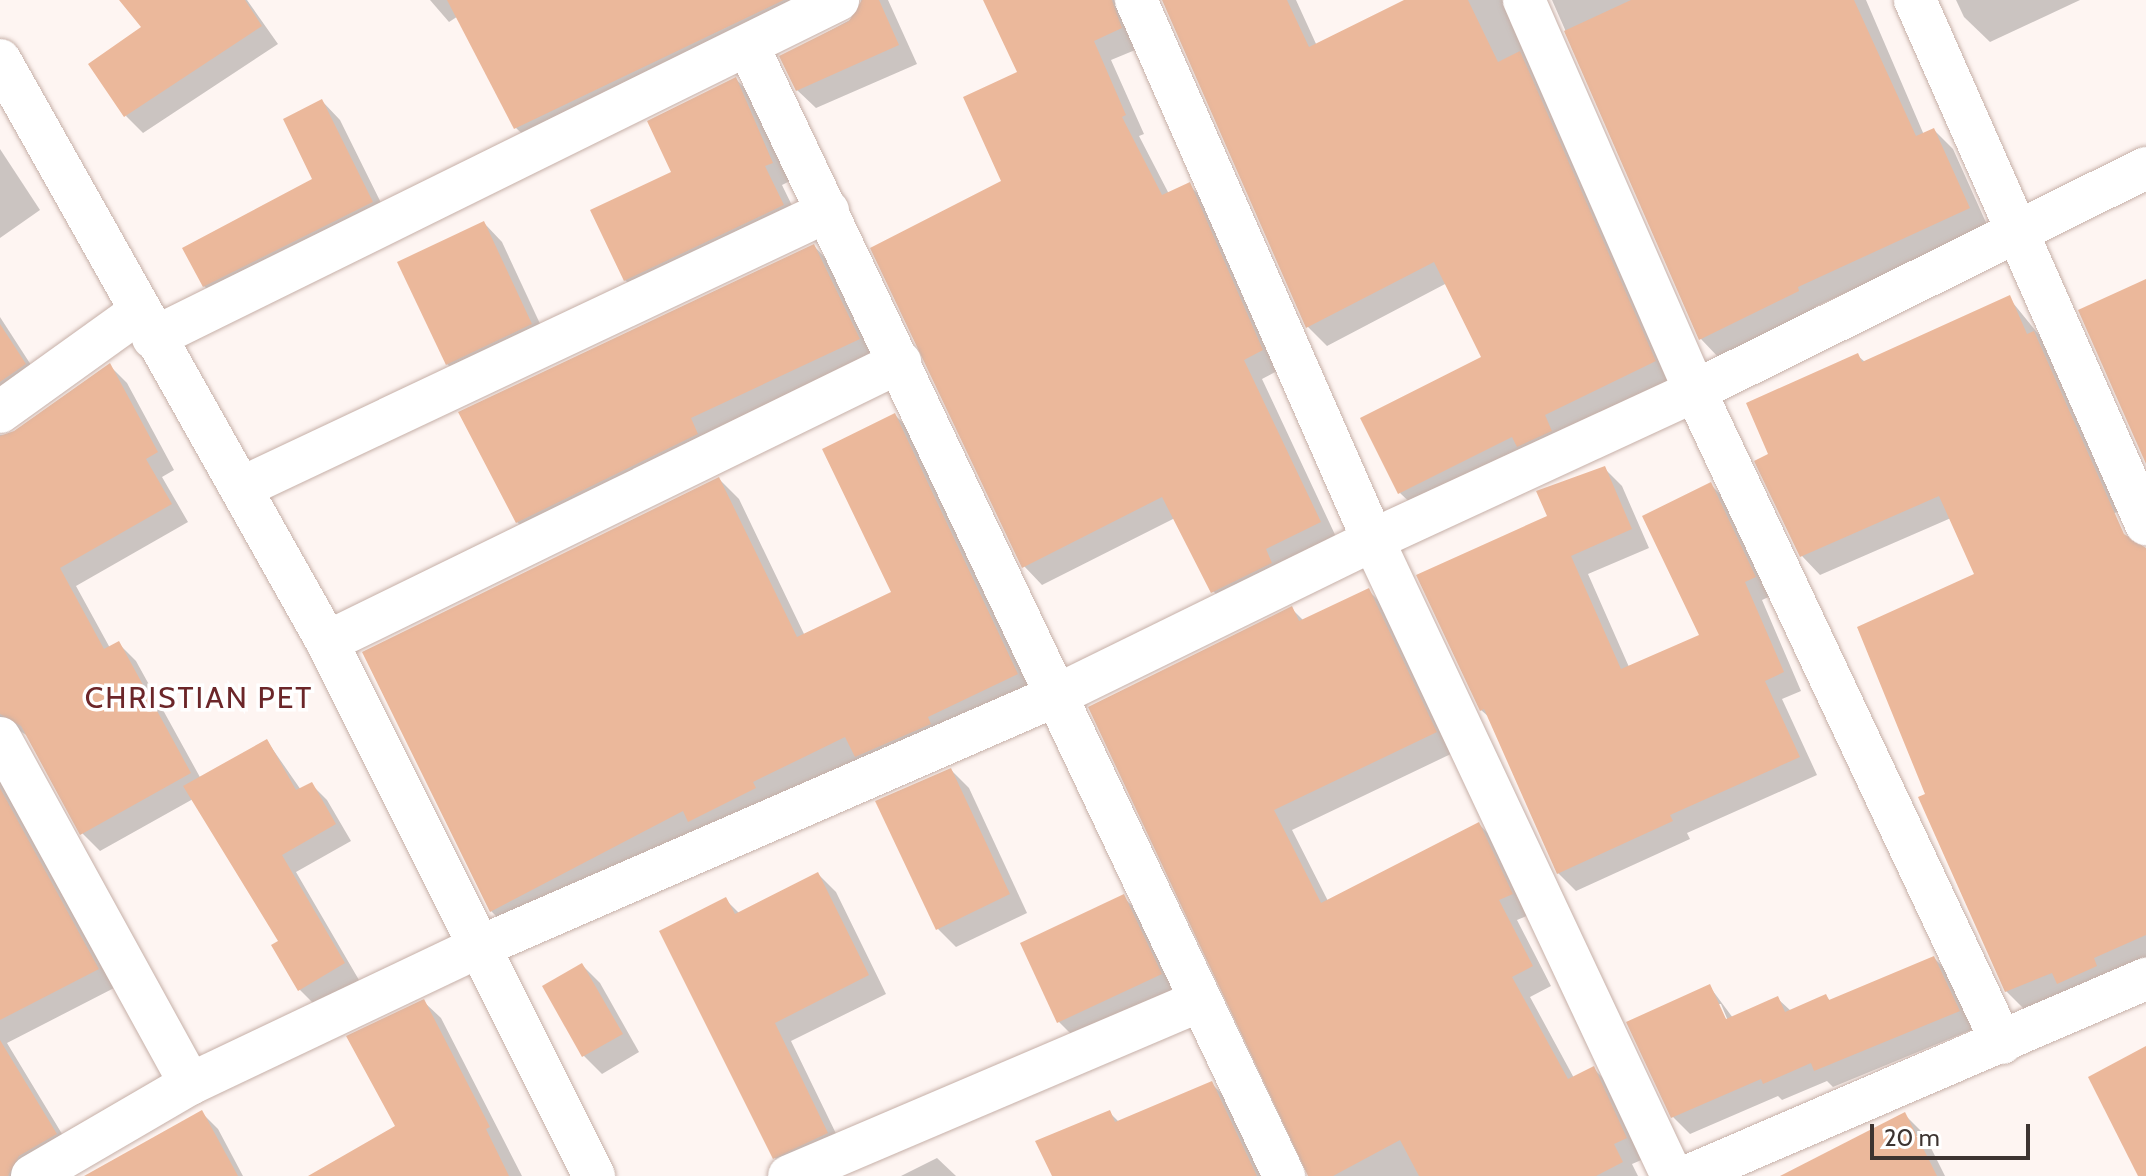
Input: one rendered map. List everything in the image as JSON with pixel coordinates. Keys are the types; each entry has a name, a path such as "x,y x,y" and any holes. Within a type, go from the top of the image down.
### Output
{"street":[{"path":"0,412 146,325 748,46 838,0"},
{"path":"1136,0 1373,540 1672,1176"},
{"path":"1524,0 1695,391 2002,1043"},
{"path":"1915,0 2146,524"},
{"path":"748,46 900,362 1197,1002 1284,1176"},
{"path":"0,60 146,325 243,487 327,642 477,948 594,1176"},
{"path":"32,1176 190,1084 477,948 1053,697 1373,540 1695,391 2016,228 2146,168"},
{"path":"243,487 828,211"},
{"path":"327,642 900,362"},
{"path":"0,738 190,1084"},
{"path":"1688,1176 2146,979"},
{"path":"789,1176 1197,1002"}],"building":[{"path":"119,0 245,0 262,26 124,117 88,64 141,27"},
{"path":"447,0 784,0 514,129"},
{"path":"862,0 879,0 899,45 796,91 779,56 849,21"},
{"path":"983,0 1112,0 1122,28 1094,41 1126,115 1122,117 1162,195 1190,182 1263,350 1244,360 1321,522 1266,549 1272,563 1211,593 1162,497 1022,568 870,248 1001,181 963,97 1017,72"},
{"path":"1162,0 1287,0 1309,47 1404,0 1468,0 1498,62 1520,51 1656,361 1545,415 1552,431 1517,447 1512,437 1398,494 1360,418 1481,357 1434,262 1306,328"},
{"path":"1631,0 1854,0 1916,136 1934,128 1970,208 1798,287 1799,291 1699,340 1564,31"},
{"path":"736,77 773,163 765,166 784,205 624,281 590,210 671,172 647,121"},
{"path":"322,99 373,202 203,287 182,248 312,179 283,119"},
{"path":"484,221 532,324 446,365 397,262"},
{"path":"814,244 860,339 691,418 698,434 516,523 458,412"},
{"path":"2146,279 2146,464 2078,310"},
{"path":"2010,295 2027,334 2034,331 2124,534 2146,548 2146,935 2094,958 2097,966 2057,984 2052,973 2005,992 1918,797 1925,794 1857,627 1974,574 1939,496 1800,557 1754,461 1768,454 1746,403 1858,353 1862,362"},
{"path":"0,324 26,364 0,382"},
{"path":"110,363 158,452 146,459 172,504 60,568 104,649 119,641 191,773 80,835 21,726 0,714 0,436 14,431"},
{"path":"895,413 1018,674 928,717 931,724 855,757 845,737 753,782 756,788 688,822 683,811 490,912 362,652 719,477 797,637 891,592 822,449"},
{"path":"1605,466 1632,529 1571,556 1621,669 1699,635 1642,516 1711,482 1756,577 1745,582 1784,672 1765,681 1800,757 1670,815 1673,821 1557,874 1484,709 1480,711 1416,575 1547,516 1536,491"},
{"path":"1369,588 1437,732 1274,810 1321,903 1479,822 1513,894 1499,900 1533,966 1512,977 1568,1079 1594,1066 1627,1138 1614,1144 1623,1162 1596,1176 1419,1176 1400,1140 1333,1176 1308,1176 1088,707 1292,606 1299,621"},
{"path":"267,739 296,790 312,782 336,824 282,855 345,963 298,991 271,945 278,941 183,786"},
{"path":"951,768 1010,894 936,930 875,801"},
{"path":"0,788 99,969 0,1020"},
{"path":"818,872 869,975 775,1023 828,1133 773,1159 659,931 726,897 735,914"},
{"path":"1124,894 1162,974 1057,1023 1020,943"},
{"path":"1934,956 1960,1011 1814,1071 1811,1063 1763,1084 1761,1079 1671,1118 1626,1022 1710,984 1726,1019 1778,996 1785,1012 1826,994 1829,1000"},
{"path":"582,963 623,1034 582,1057 542,986"},
{"path":"424,999 490,1127 486,1129 509,1176 308,1176 395,1126 346,1036"},
{"path":"0,1040 57,1134 19,1156 8,1176 0,1176"},
{"path":"2146,1046 2146,1176 2138,1176 2088,1077"},
{"path":"1212,1081 1257,1176 1052,1176 1035,1141 1110,1110 1115,1122"},
{"path":"202,1110 238,1176 84,1176"},
{"path":"1905,1112 1937,1176 1780,1176"}],"district":[{"name":"CHRISTIAN PET","path":"199,698"}]}
